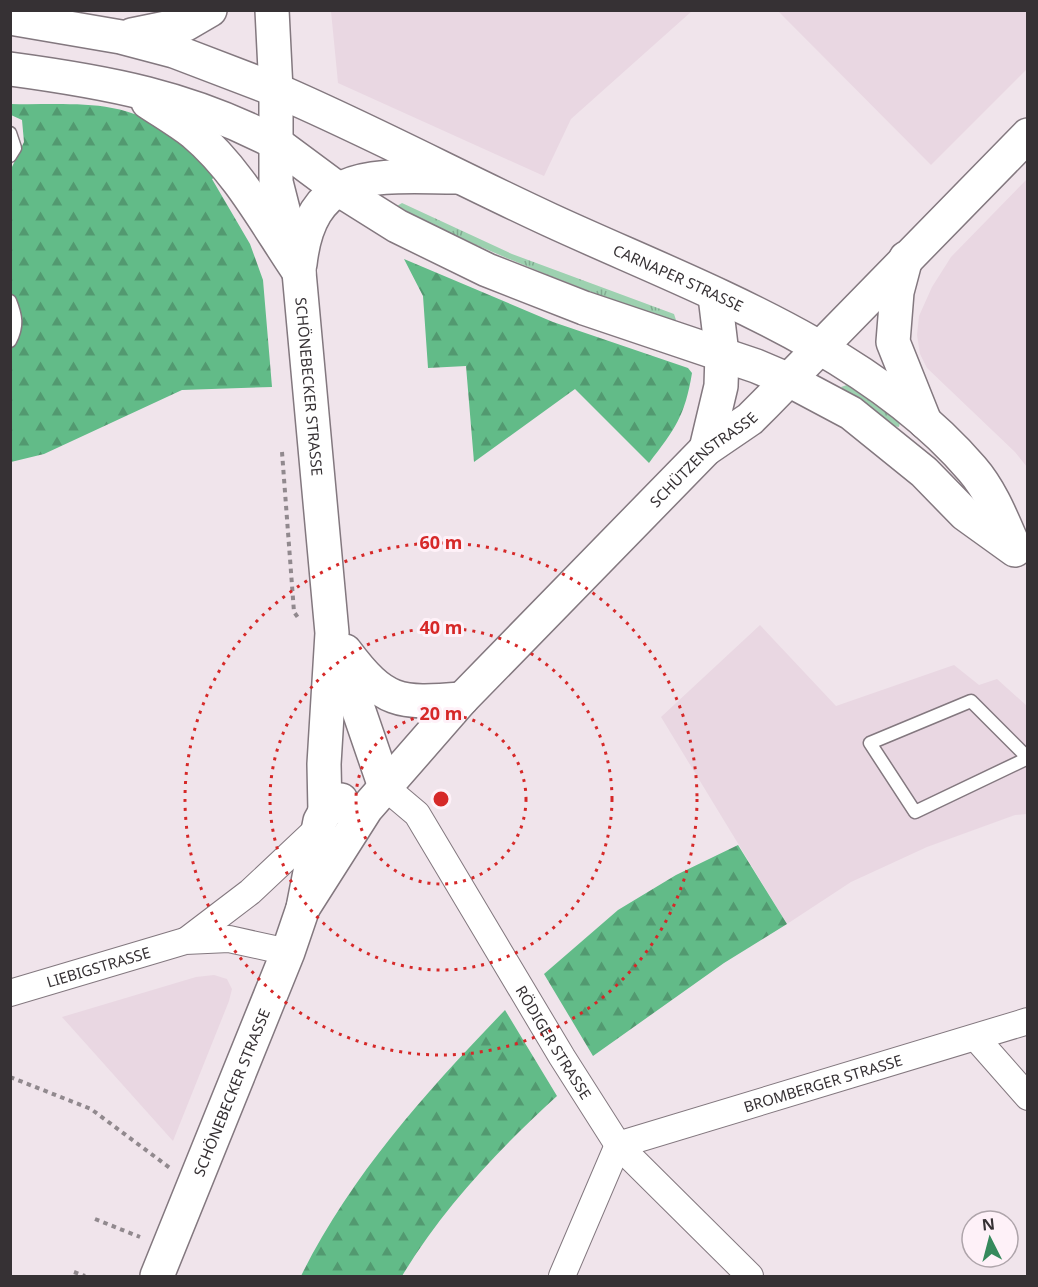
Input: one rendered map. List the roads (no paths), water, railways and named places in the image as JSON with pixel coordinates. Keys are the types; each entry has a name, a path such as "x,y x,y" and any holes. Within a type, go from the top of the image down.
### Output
{"main road":[{"path":"10,18 121,37 176,27 210,10"},
{"name":"SCHÖNEBECKER STRASSE","path":"163,1263 288,952 303,908 321,821 324,764 299,272 276,182 276,90 272,10"},
{"name":"CARNAPER STRASSE","path":"121,37 174,51 331,114 456,177 759,315 820,347 926,422 973,471 996,506 1021,556"},
{"name":"CARNAPER STRASSE","path":"10,69 127,88 184,102 229,118 276,143 339,189 397,226 487,270 584,308 722,354 789,380 860,419 924,472 965,514 1021,556"},
{"path":"127,88 194,133 213,153 238,183 299,272"},
{"name":"SCHÜTZENSTRASSE","path":"386,787 462,699 706,449 750,419 1028,135"},
{"path":"299,272 303,239 309,221 325,199 339,189 353,182 393,177 456,177"},
{"path":"906,258 897,292 893,342 926,422"},
{"path":"706,449 721,386 722,354 715,296"},
{"path":"318,631 379,690 403,699 462,699"},
{"path":"318,631 386,787 357,792 339,800 321,821"},
{"name":"SCHÖNEBECKER STRASSE","path":"303,908 366,809 386,787"}],"street":[{"name":"RÖDIGER STRASSE","path":"386,787 417,814 562,1057 618,1145 750,1276"},
{"name":"LIEBIGSTRASSE","path":"185,941 250,892 321,821"},
{"name":"LIEBIGSTRASSE","path":"10,993 185,941 229,939 288,952"},
{"name":"BROMBERGER STRASSE","path":"618,1145 1028,1021"},
{"path":"976,1038 1028,1096"},
{"path":"566,1267 618,1145"}],"lane":[{"path":"10,133 15,148 10,156"},
{"path":"10,300 17,317 15,331 10,341"},
{"path":"971,700 1028,758 915,812 870,743 971,700"}]}
